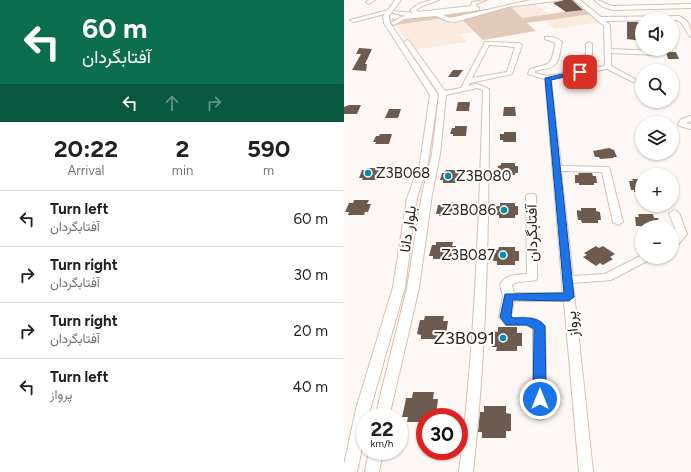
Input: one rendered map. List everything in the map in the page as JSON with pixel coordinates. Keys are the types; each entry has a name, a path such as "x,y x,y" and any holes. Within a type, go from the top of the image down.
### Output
{"street":[{"path":"392,12 398,0"},
{"path":"405,0 386,16 443,94 477,86 486,89 483,280 473,420 466,472"},
{"path":"417,15 413,10 436,0"},
{"path":"473,7 476,8 437,14 417,15 403,15 392,12 353,20 372,20 390,23 417,15 473,7 474,4 483,0"},
{"path":"437,14 449,20 460,19 528,1 538,0"},
{"path":"508,6 558,0"},
{"path":"577,0 607,25 608,67"},
{"path":"598,0 603,5 610,8 636,10 688,5"},
{"path":"673,7 678,12"},
{"path":"455,12 448,16 452,19 460,19"},
{"path":"601,19 680,18 687,24 691,35"},
{"name":"بلوار دانا","path":"350,472 363,409 399,287 412,198 424,162 434,95 390,23"},
{"path":"547,38 560,42 554,63 550,66 532,70 531,74 548,78 608,67 634,80"},
{"path":"464,88 487,43 519,45 510,73 468,81"},
{"path":"566,74 568,59 589,57 589,44"},
{"path":"607,51 635,52"},
{"name":"پرواز","path":"548,78 586,472"},
{"name":"بلوار دانا","path":"384,408 413,288 436,154 443,94"},
{"path":"691,118 684,121 682,124 691,127"},
{"path":"557,168 606,169 618,222"},
{"name":"آفتابگردان","path":"531,196 532,277 511,279 506,284 508,297 505,317 510,322 528,321 539,326 540,414"},
{"path":"674,213 677,220"},
{"path":"679,226 682,234 679,237"},
{"path":"568,280 607,277 635,263"},
{"path":"508,297 569,297"},
{"path":"372,472 374,460"}],"shaded area":[{"path":"535,4 549,14 522,18 511,7"},
{"path":"511,7 522,18 585,9 591,14 527,23 536,31 483,40 458,16 395,25 391,19"},
{"path":"591,14 603,22 555,29 544,20"},
{"path":"458,16 475,32 460,34 467,42 414,50 395,25"}],"building":[{"path":"563,0 572,0 583,10 566,12 553,3"},
{"path":"627,22 635,22 635,40 627,39"},
{"path":"359,48 372,49 365,64 367,64 366,71 352,70 361,54 356,54"},
{"path":"667,56 678,56 679,59 668,59"},
{"path":"453,70 463,70 458,77 448,77"},
{"path":"458,102 470,102 469,111 456,111"},
{"path":"349,105 361,105 357,114 344,114 344,107"},
{"path":"504,107 515,107 516,116 503,116"},
{"path":"389,109 401,109 398,118 385,118"},
{"path":"455,126 467,126 466,136 453,136 453,134 450,134 452,128 455,128"},
{"path":"504,132 516,132 516,142 503,142 503,140 500,140 500,134 504,134"},
{"path":"380,134 392,134 389,144 375,144 376,142 373,142 376,136 379,136"},
{"path":"609,148 614,150 617,157 600,159 599,157 595,157 593,151"},
{"path":"501,163 515,163 515,166 518,166 518,173 515,173 515,175 500,175 501,173 497,173 498,166 501,165"},
{"name":"Z3B068","path":"367,168 381,168 380,170 383,170 381,177 377,177 377,180 362,180 363,178 359,178 362,170 366,170"},
{"name":"Z3B080","path":"446,170 459,170 459,173 462,173 461,180 458,180 458,183 443,183 443,180 440,180 442,173 445,173"},
{"path":"578,173 592,173 593,176 596,176 597,183 594,183 594,185 579,185 579,183 575,183 575,175 579,175"},
{"path":"632,179 635,179 635,192 634,190 631,190 629,181 633,181"},
{"path":"354,200 369,200 367,204 371,204 368,212 365,212 364,215 348,215 349,212 345,212 349,203 353,203"},
{"path":"443,202 457,202 457,205 460,205 459,213 456,213 455,216 439,216 440,214 436,214 438,205 442,205"},
{"name":"Z3B086","path":"500,203 515,203 515,206 518,206 518,215 515,215 515,218 499,218 499,215 495,215 496,206 500,206"},
{"path":"581,208 596,208 596,211 600,212 601,220 598,220 598,223 582,223 581,220 578,220 577,214 577,210 581,211"},
{"path":"638,214 653,214 654,218 658,218 658,220 635,220 635,217 639,217"},
{"path":"436,242 453,242 452,246 456,246 455,256 451,256 450,259 433,259 433,256 429,256 432,245 436,245"},
{"path":"596,246 599,248 603,246 615,254 610,257 613,259 603,265 600,263 596,266 583,257 587,255 584,253"},
{"name":"Z3B087","path":"499,247 515,247 515,251 519,251 519,261 515,261 515,265 497,265 497,261 493,261 494,250 498,250"},
{"path":"425,316 444,316 443,321 448,321 446,334 442,334 441,339 421,339 421,335 417,334 420,320 424,320"},
{"name":"Z3B091","path":"498,327 517,327 517,333 522,333 522,346 517,346 517,351 496,351 497,347 492,347 493,331 498,332"},
{"path":"413,392 434,392 433,399 438,399 437,408 416,408 416,422 408,422 408,408 404,408 406,398 412,398"},
{"path":"484,406 506,406 506,413 511,414 511,431 506,431 506,438 482,438 482,432 478,432 480,412 484,412"}],"place":[{"name":"Z3B068","path":"368,173"},
{"name":"Z3B080","path":"448,176"},
{"name":"Z3B086","path":"504,210"},
{"name":"Z3B087","path":"503,255"},
{"name":"Z3B091","path":"503,338"}],"route":[{"path":"540,399 539,326 528,321 510,322 505,317 508,297 569,297 548,78 580,72"}]}
